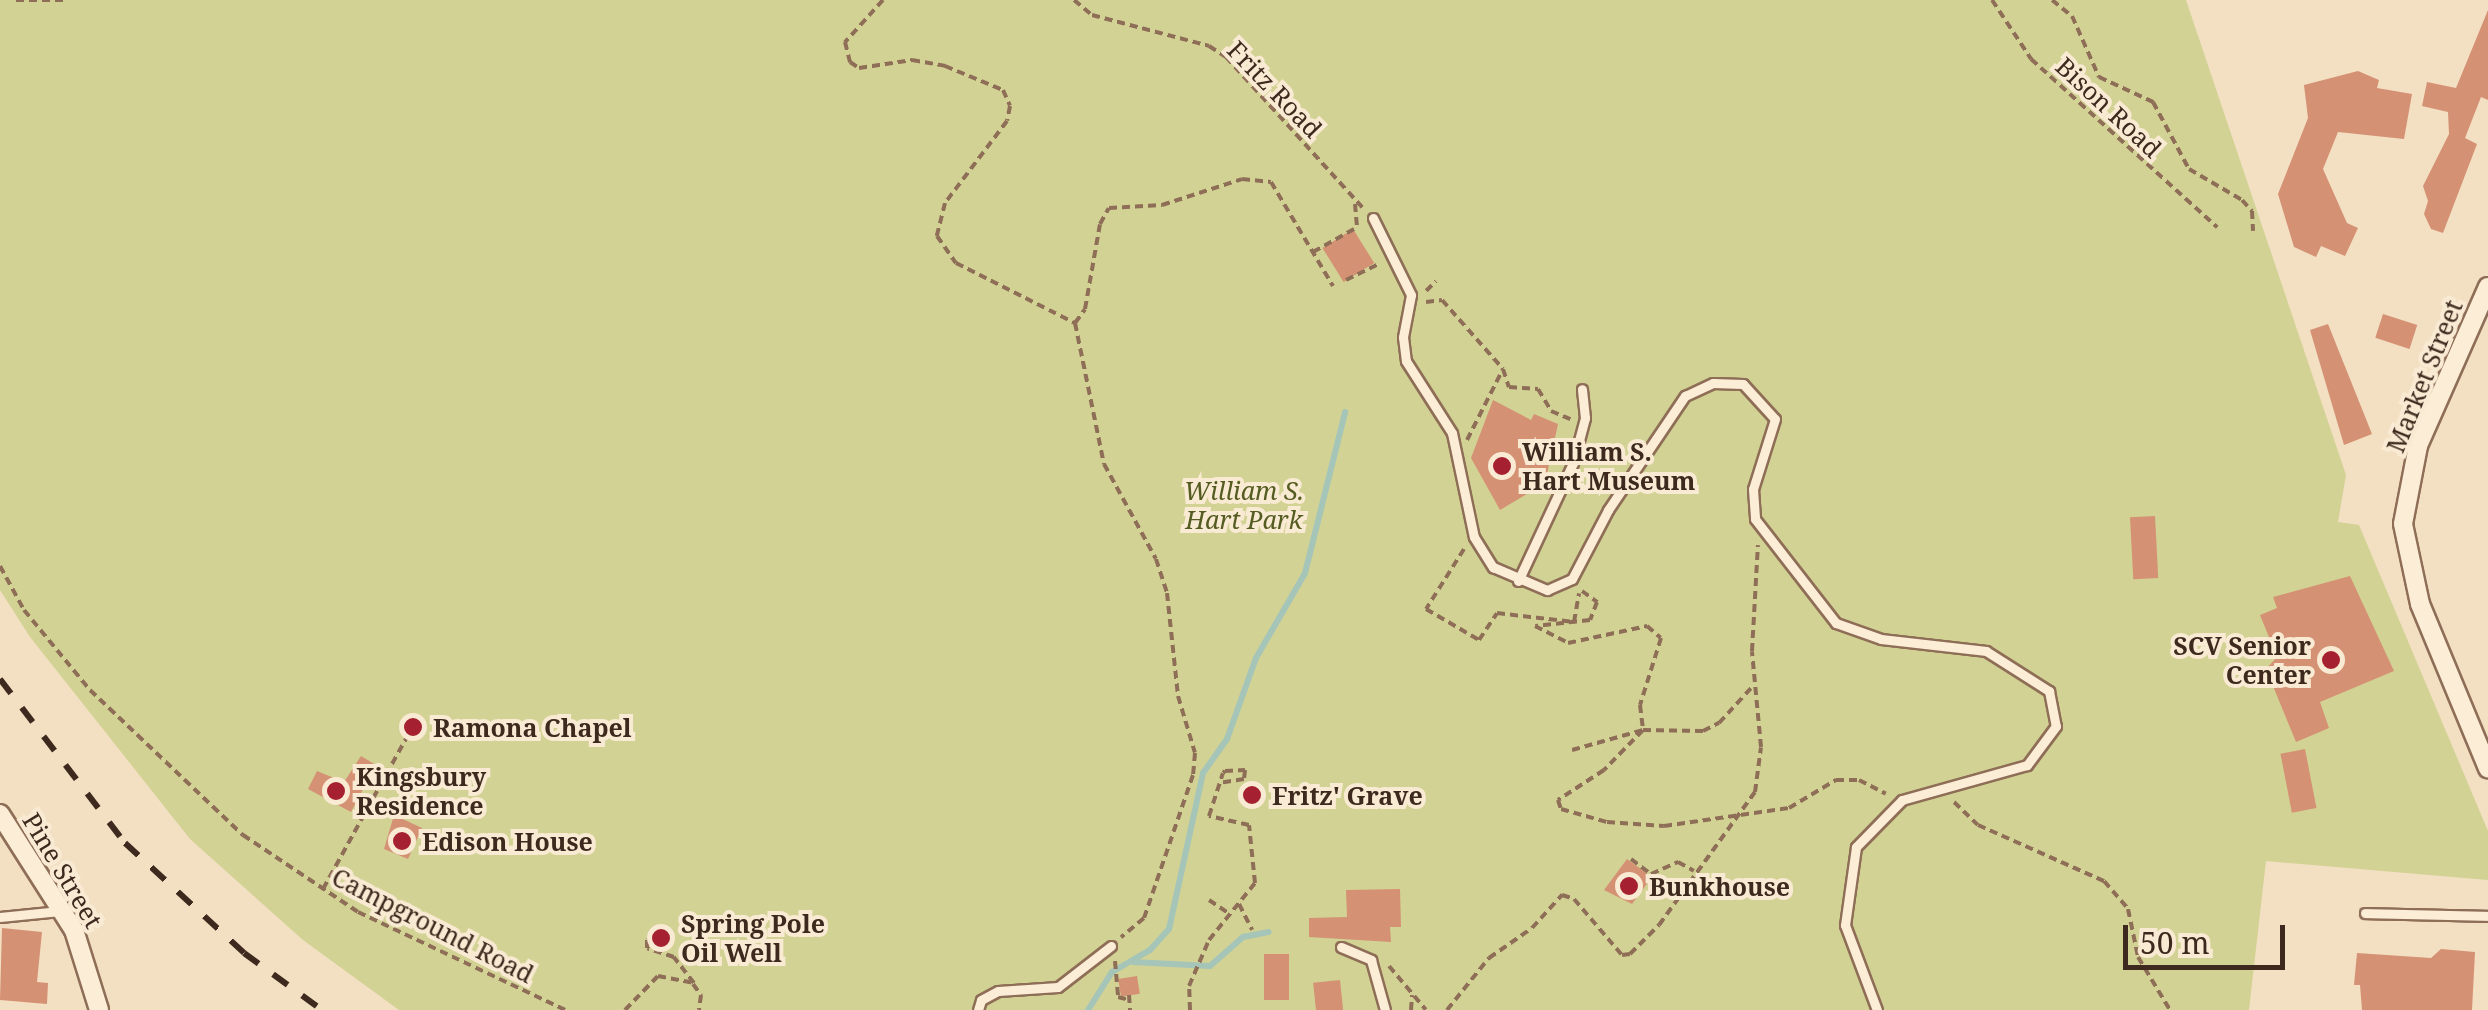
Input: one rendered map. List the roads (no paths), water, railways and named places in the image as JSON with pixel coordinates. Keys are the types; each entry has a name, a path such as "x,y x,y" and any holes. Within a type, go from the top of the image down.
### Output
{"street":[{"name":"Market Street","path":"2488,287 2418,446 2406,492 2403,545 2420,604 2488,768"},
{"name":"Pine Street","path":"0,814 63,910 84,952 99,1010"}],"lane":[{"path":"1374,218 1409,285 1412,304 1404,328 1406,361 1452,434 1480,555 1518,581 1546,590 1572,579 1660,430 1685,396 1713,382 1743,384 1772,411 1774,431 1752,504 1766,537 1836,623 1881,640 1986,650 2049,690 2056,726 2038,756 2016,770 1948,784 1898,802 1856,847 1844,904 1847,939 1877,1010"},
{"path":"1518,581 1574,463 1585,418 1582,389"},
{"path":"0,917 63,910"},
{"path":"2365,912 2488,916"},
{"path":"978,1010 981,1000 998,991 1058,987 1111,946"},
{"path":"1341,947 1371,960 1385,1010"}],"waterway":[{"path":"1088,1010 1112,972 1150,950 1169,929 1203,773 1227,739 1256,658 1305,573 1345,412"},
{"path":"1133,962 1210,966 1243,937 1269,932"}],"railway":[{"path":"0,679 125,843 244,953 322,1010"}],"place":[{"name":"William S. Hart Museum","path":"1502,466"},
{"name":"SCV Senior Center","path":"2331,660"},
{"name":"Ramona Chapel","path":"413,727"},
{"name":"Kingsbury Residence","path":"336,791"},
{"name":"Fritz' Grave","path":"1252,795"},
{"name":"Edison House","path":"402,841"},
{"name":"Bunkhouse","path":"1629,886"},
{"name":"Spring Pole Oil Well","path":"661,938"}],"park label":[{"name":"William S. Hart Park","path":"1244,506"}]}
